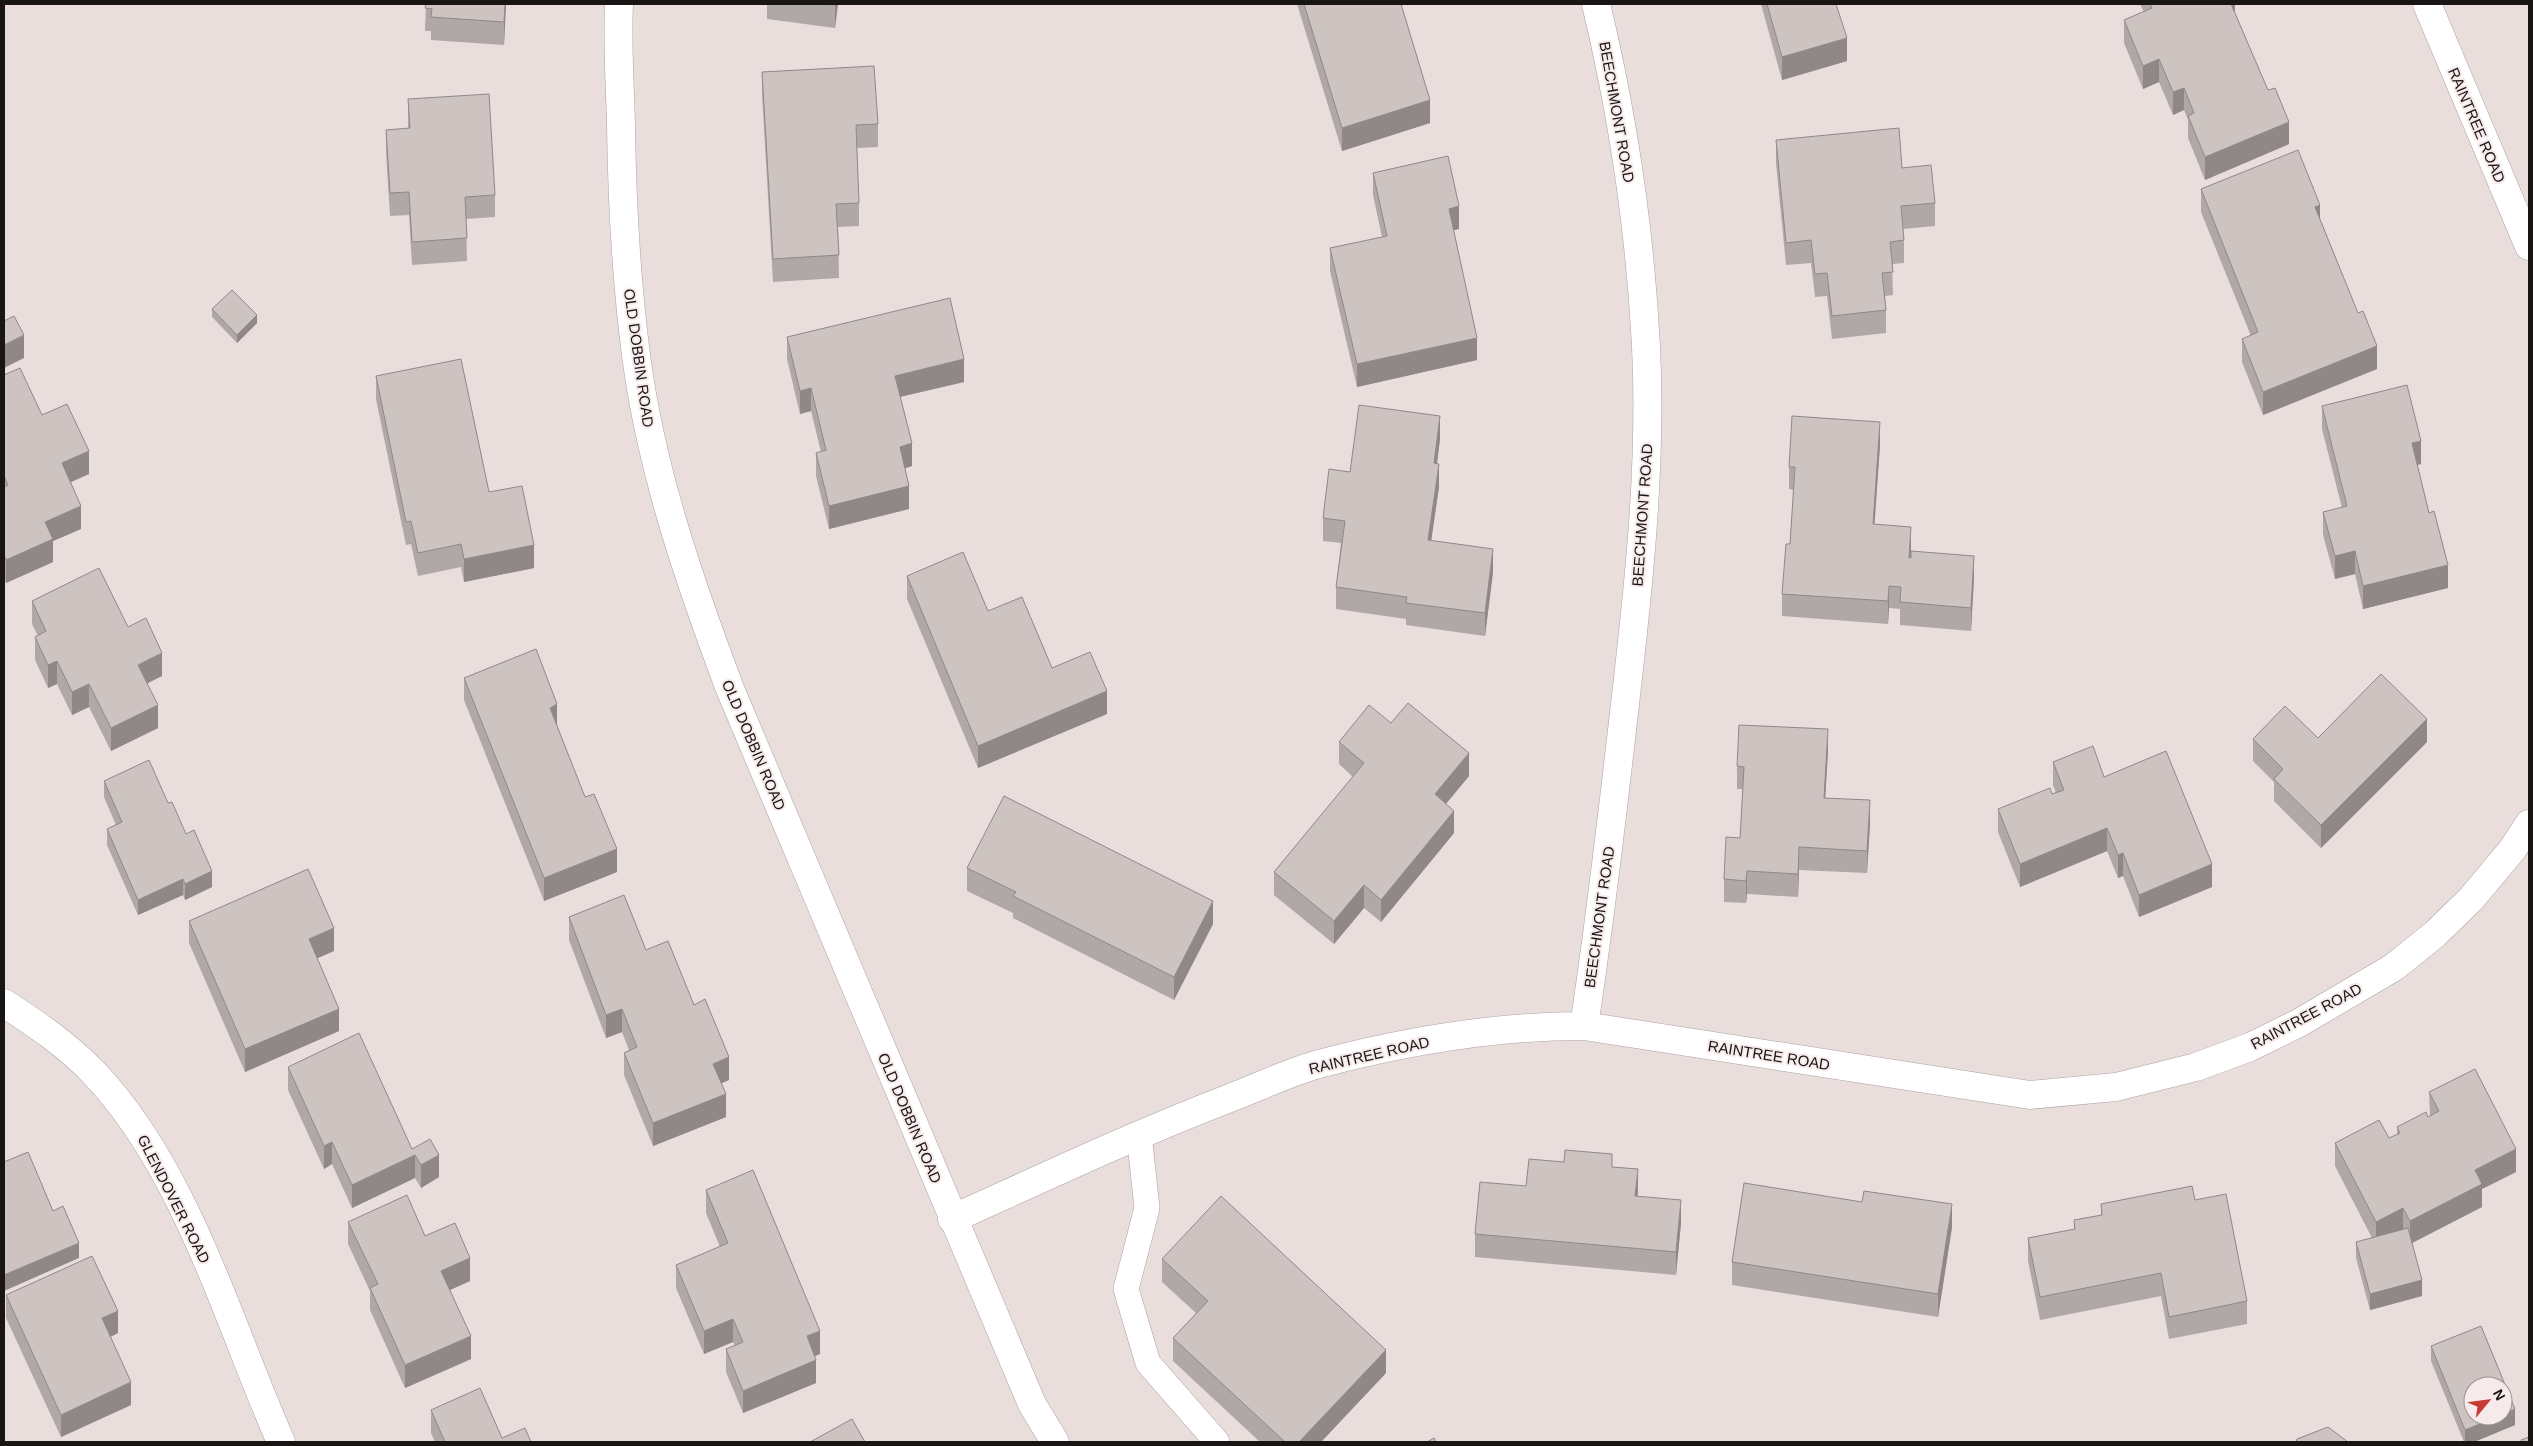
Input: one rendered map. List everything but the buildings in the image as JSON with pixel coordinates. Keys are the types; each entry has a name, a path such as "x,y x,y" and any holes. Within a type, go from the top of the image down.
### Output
{"street":[{"name":"OLD DOBBIN ROAD","path":"619,4 623,237 636,356 652,444 675,531 696,600 730,689 952,1219 1032,1404 1056,1442"},
{"name":"BEECHMONT ROAD","path":"1584,1026 1599,930 1636,609 1647,453 1646,348 1639,246 1614,80 1596,4"},
{"name":"RAINTREE ROAD","path":"2427,4 2529,246"},
{"name":"RAINTREE ROAD","path":"952,1219 1139,1134 1317,1065 1402,1045 1474,1032 1532,1026 1584,1026 2030,1095 2116,1087 2196,1067 2250,1047 2299,1023 2394,967 2435,934 2471,899 2512,850 2529,824"},
{"name":"GLENDOVER ROAD","path":"4,1002 58,1039 93,1072 122,1106 151,1147 198,1241 280,1442"}],"lane":[{"path":"1139,1134 1148,1208 1126,1289 1148,1363 1217,1442"}]}
